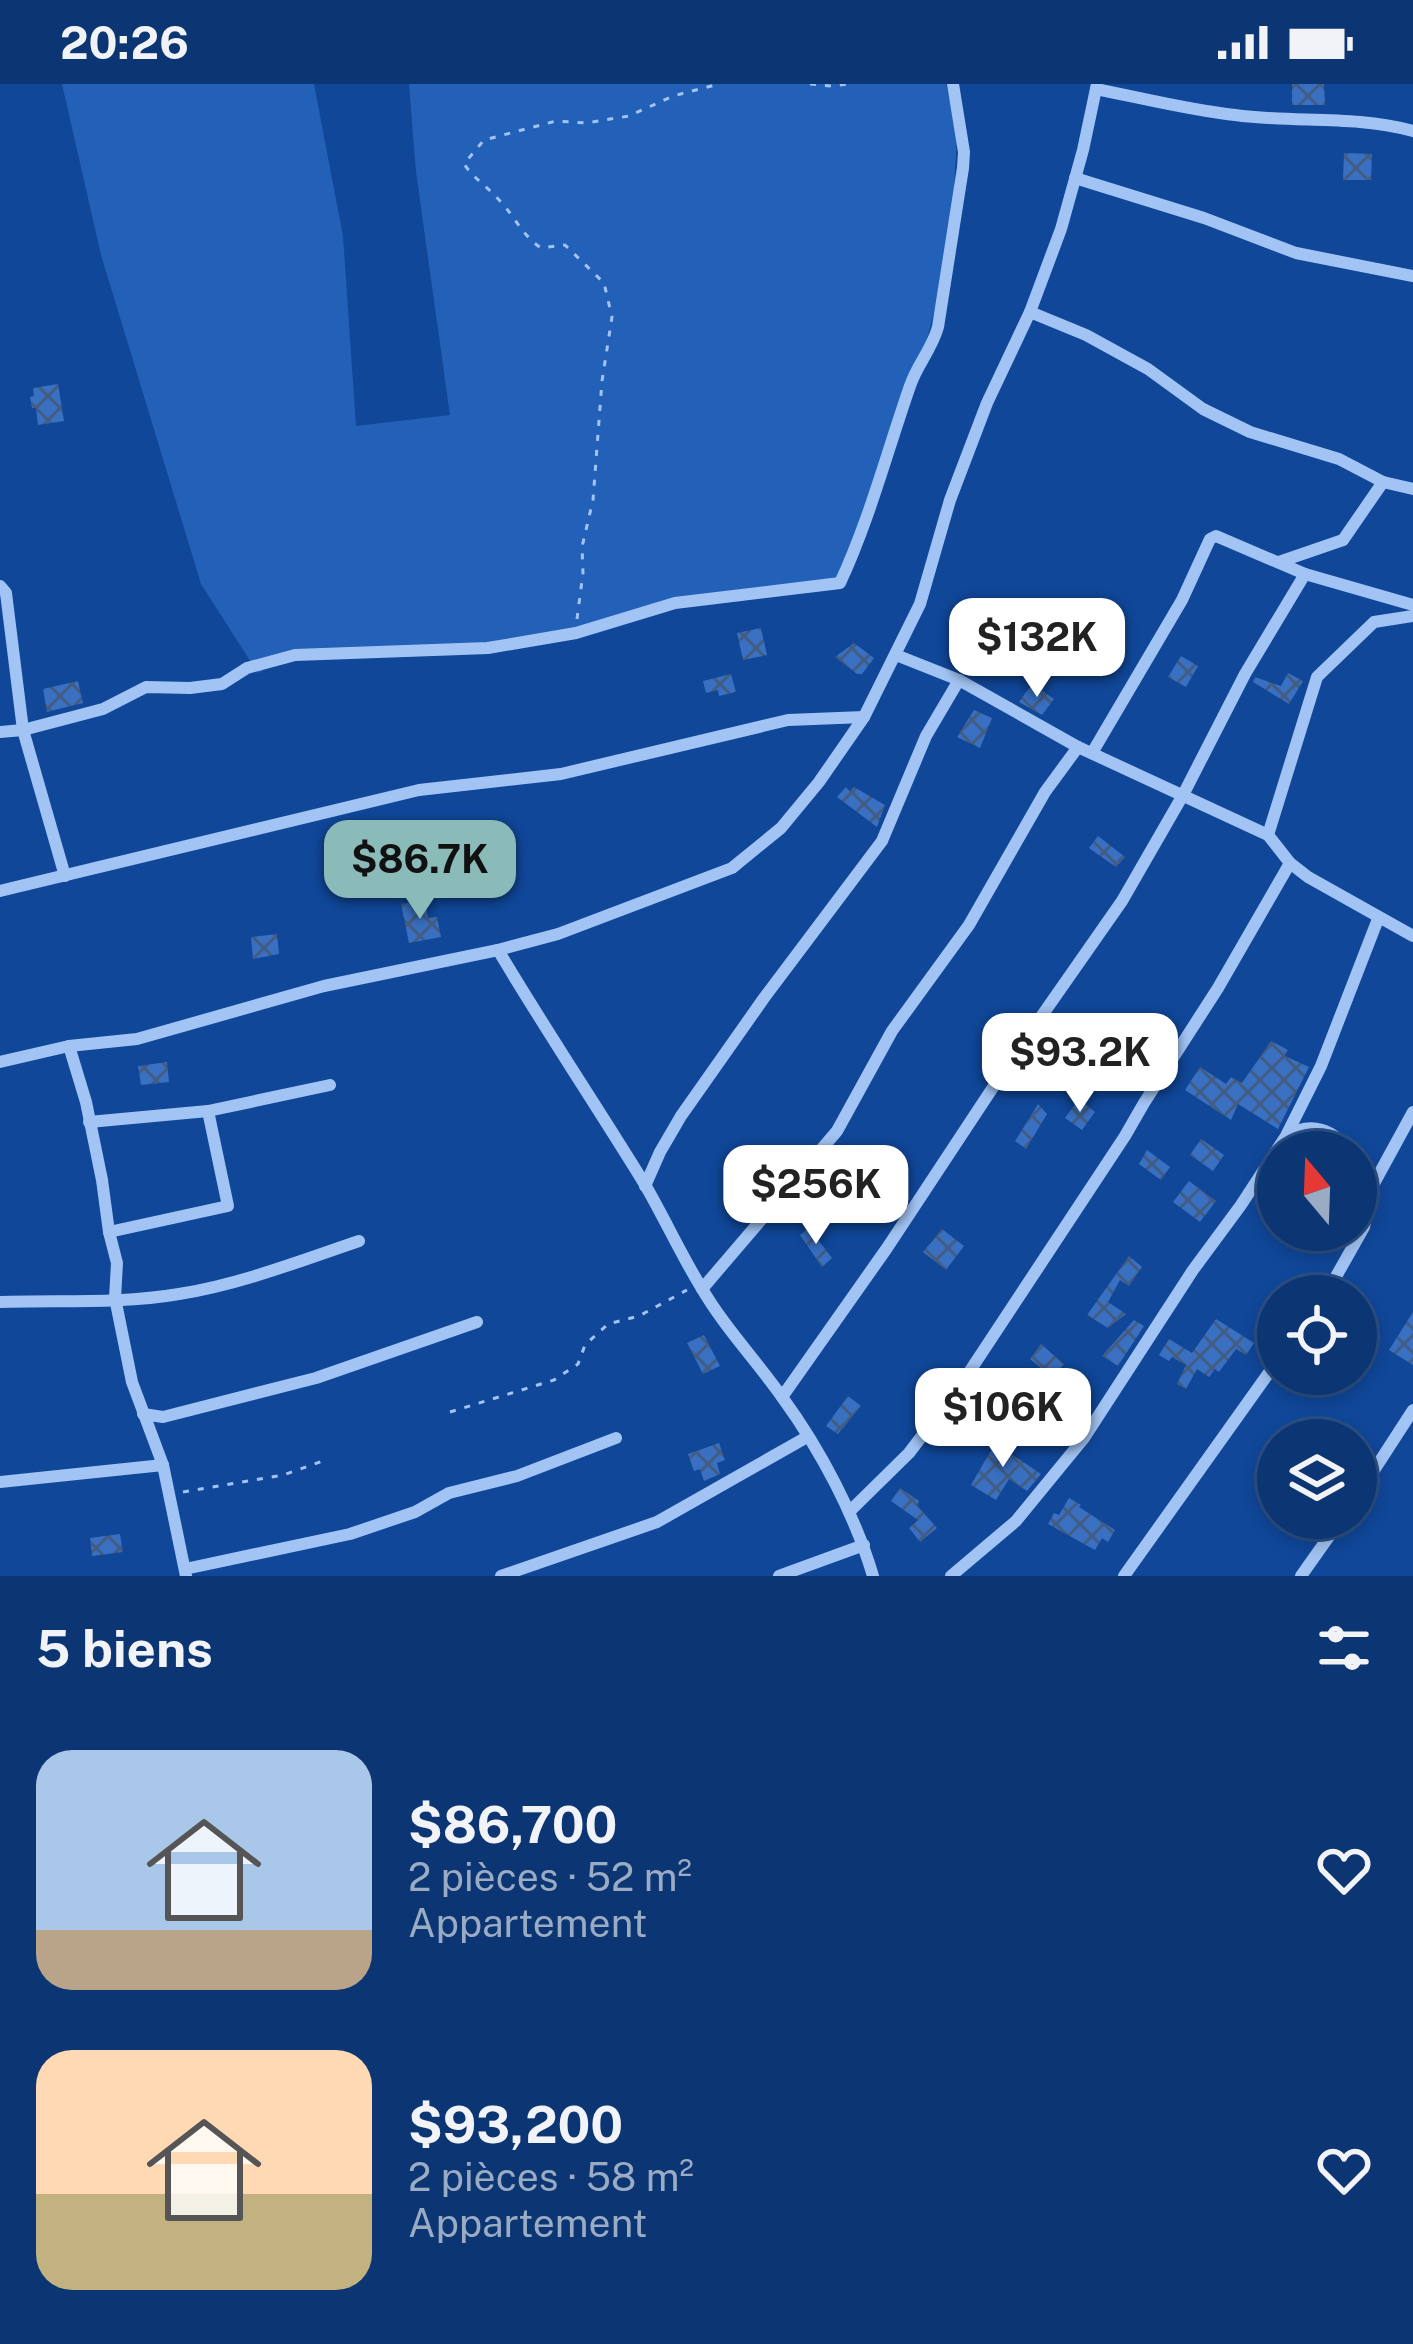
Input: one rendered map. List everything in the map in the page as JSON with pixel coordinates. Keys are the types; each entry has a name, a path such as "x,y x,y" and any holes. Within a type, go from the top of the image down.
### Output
{"street":[{"path":"0,732 104,710 146,687 222,684 247,668 295,655 488,648 575,633 675,603 841,582 913,377 938,327 963,169 953,84"},
{"path":"0,1061 69,1046 137,1039 324,986 498,950 558,934 732,868 782,828 819,782 864,717 920,604 950,500 1061,229 1097,87 1236,116 1355,121 1413,131"},
{"path":"1075,178 1204,218 1295,253 1413,276"},
{"path":"1030,312 1107,346 1203,409 1250,432 1339,459 1383,482 1413,489"},
{"path":"1277,562 1343,540 1383,482"},
{"path":"1092,753 1182,600 1210,539 1221,537 1305,574 1413,605"},
{"path":"782,1397 1122,901 1305,574"},
{"path":"0,586 7,593 22,730 65,877"},
{"path":"1268,835 1316,677 1374,622 1413,616"},
{"path":"896,655 959,680 1078,747 1268,835 1308,877 1413,936"},
{"path":"645,1186 681,1116 882,841 926,736 959,680"},
{"path":"0,892 418,790 560,774 788,720 864,717"},
{"path":"701,1288 837,1131 892,1031 969,926 1045,792 1078,747"},
{"path":"849,1512 909,1454 960,1386 1125,1136 1290,863"},
{"path":"1289,1131 1322,1066 1378,919"},
{"path":"498,950 645,1186 701,1288 807,1437 849,1512 873,1576"},
{"path":"69,1046 86,1102 117,1263 115,1298 132,1382 164,1465 186,1572 350,1534 415,1512 449,1493 517,1476 616,1438"},
{"path":"89,1122 208,1111 330,1085"},
{"path":"109,1232 228,1206 208,1111"},
{"path":"1377,1178 1413,1112"},
{"path":"1294,1131 1327,1131"},
{"path":"951,1576 1016,1521 1084,1438 1257,1180"},
{"path":"0,1302 182,1294 266,1273 359,1241"},
{"path":"143,1414 163,1418 316,1378 477,1322"},
{"path":"1124,1576 1257,1389"},
{"path":"1377,1466 1413,1410"},
{"path":"501,1576 657,1522 807,1437"},
{"path":"0,1482 164,1465"},
{"path":"1300,1576 1327,1539"},
{"path":"779,1576 864,1545"}],"path":[{"path":"575,633 612,317 604,283 565,245 541,248 527,238 464,164 484,140 556,121 586,123 629,116 673,96 718,84"},
{"path":"810,84 849,84"},
{"path":"450,1412 554,1380 578,1364 585,1345 608,1324 639,1316 687,1289 701,1288"},
{"path":"170,1496 302,1470 323,1461"}],"shaded area":[{"path":"62,84 314,84 343,236 356,426 450,415 416,172 409,84 946,84 957,133 951,249 919,369 838,581 657,612 464,655 283,660 258,673 201,584 101,255"}],"building":[{"path":"1292,84 1324,84 1325,105 1292,105"},
{"path":"1344,153 1372,154 1371,180 1343,180"},
{"path":"58,384 64,421 38,425 30,397 33,388"},
{"path":"761,628 767,655 743,660 737,633"},
{"path":"854,643 874,658 862,674 835,657"},
{"path":"1181,656 1198,666 1186,687 1168,677"},
{"path":"1288,673 1303,681 1289,704 1253,682 1255,677 1281,686"},
{"path":"731,674 736,692 706,693 703,681"},
{"path":"78,681 83,703 47,712 43,689"},
{"path":"1032,684 1054,699 1042,715 1019,702"},
{"path":"974,710 992,718 980,748 957,737"},
{"path":"846,787 885,805 877,827 837,797"},
{"path":"1098,836 1125,857 1116,867 1089,848"},
{"path":"475,849 480,866 448,876 446,872 422,877 420,866"},
{"path":"425,900 428,918 437,917 441,937 409,943 401,904"},
{"path":"277,934 279,954 253,959 251,937"},
{"path":"1271,1041 1288,1050 1285,1056 1309,1067 1278,1129 1238,1104 1231,1120 1185,1090 1200,1067 1226,1084 1231,1077 1242,1083"},
{"path":"167,1062 169,1082 141,1085 138,1066"},
{"path":"1079,1099 1095,1112 1082,1130 1065,1118"},
{"path":"1038,1104 1047,1114 1026,1149 1015,1141"},
{"path":"1201,1139 1224,1155 1213,1171 1190,1155"},
{"path":"1147,1150 1170,1167 1161,1180 1139,1164"},
{"path":"1189,1181 1216,1201 1200,1222 1173,1202"},
{"path":"809,1228 832,1258 822,1267 800,1235"},
{"path":"942,1229 964,1246 946,1270 923,1252"},
{"path":"1129,1256 1142,1267 1129,1286 1120,1280 1108,1302 1126,1314 1108,1328 1087,1315"},
{"path":"1413,1312 1413,1365 1389,1350"},
{"path":"1216,1319 1254,1343 1246,1355 1236,1349 1219,1372 1215,1369 1209,1377 1197,1369 1186,1389 1177,1384 1186,1365 1159,1355 1169,1339 1192,1353"},
{"path":"1134,1320 1144,1326 1118,1366 1102,1356"},
{"path":"704,1335 720,1366 703,1374 687,1343"},
{"path":"1041,1344 1064,1364 1052,1377 1030,1359"},
{"path":"848,1396 861,1406 838,1434 826,1426"},
{"path":"1001,1433 1016,1441 1008,1452 1041,1474 1027,1491 1009,1479 996,1500 971,1485"},
{"path":"719,1443 725,1460 717,1463 720,1474 704,1481 688,1454"},
{"path":"900,1488 919,1501 917,1505 937,1528 920,1542 909,1528 918,1520 891,1501"},
{"path":"1069,1498 1115,1530 1108,1542 1102,1538 1095,1550 1048,1524"},
{"path":"120,1534 123,1552 92,1556 90,1538"}]}
